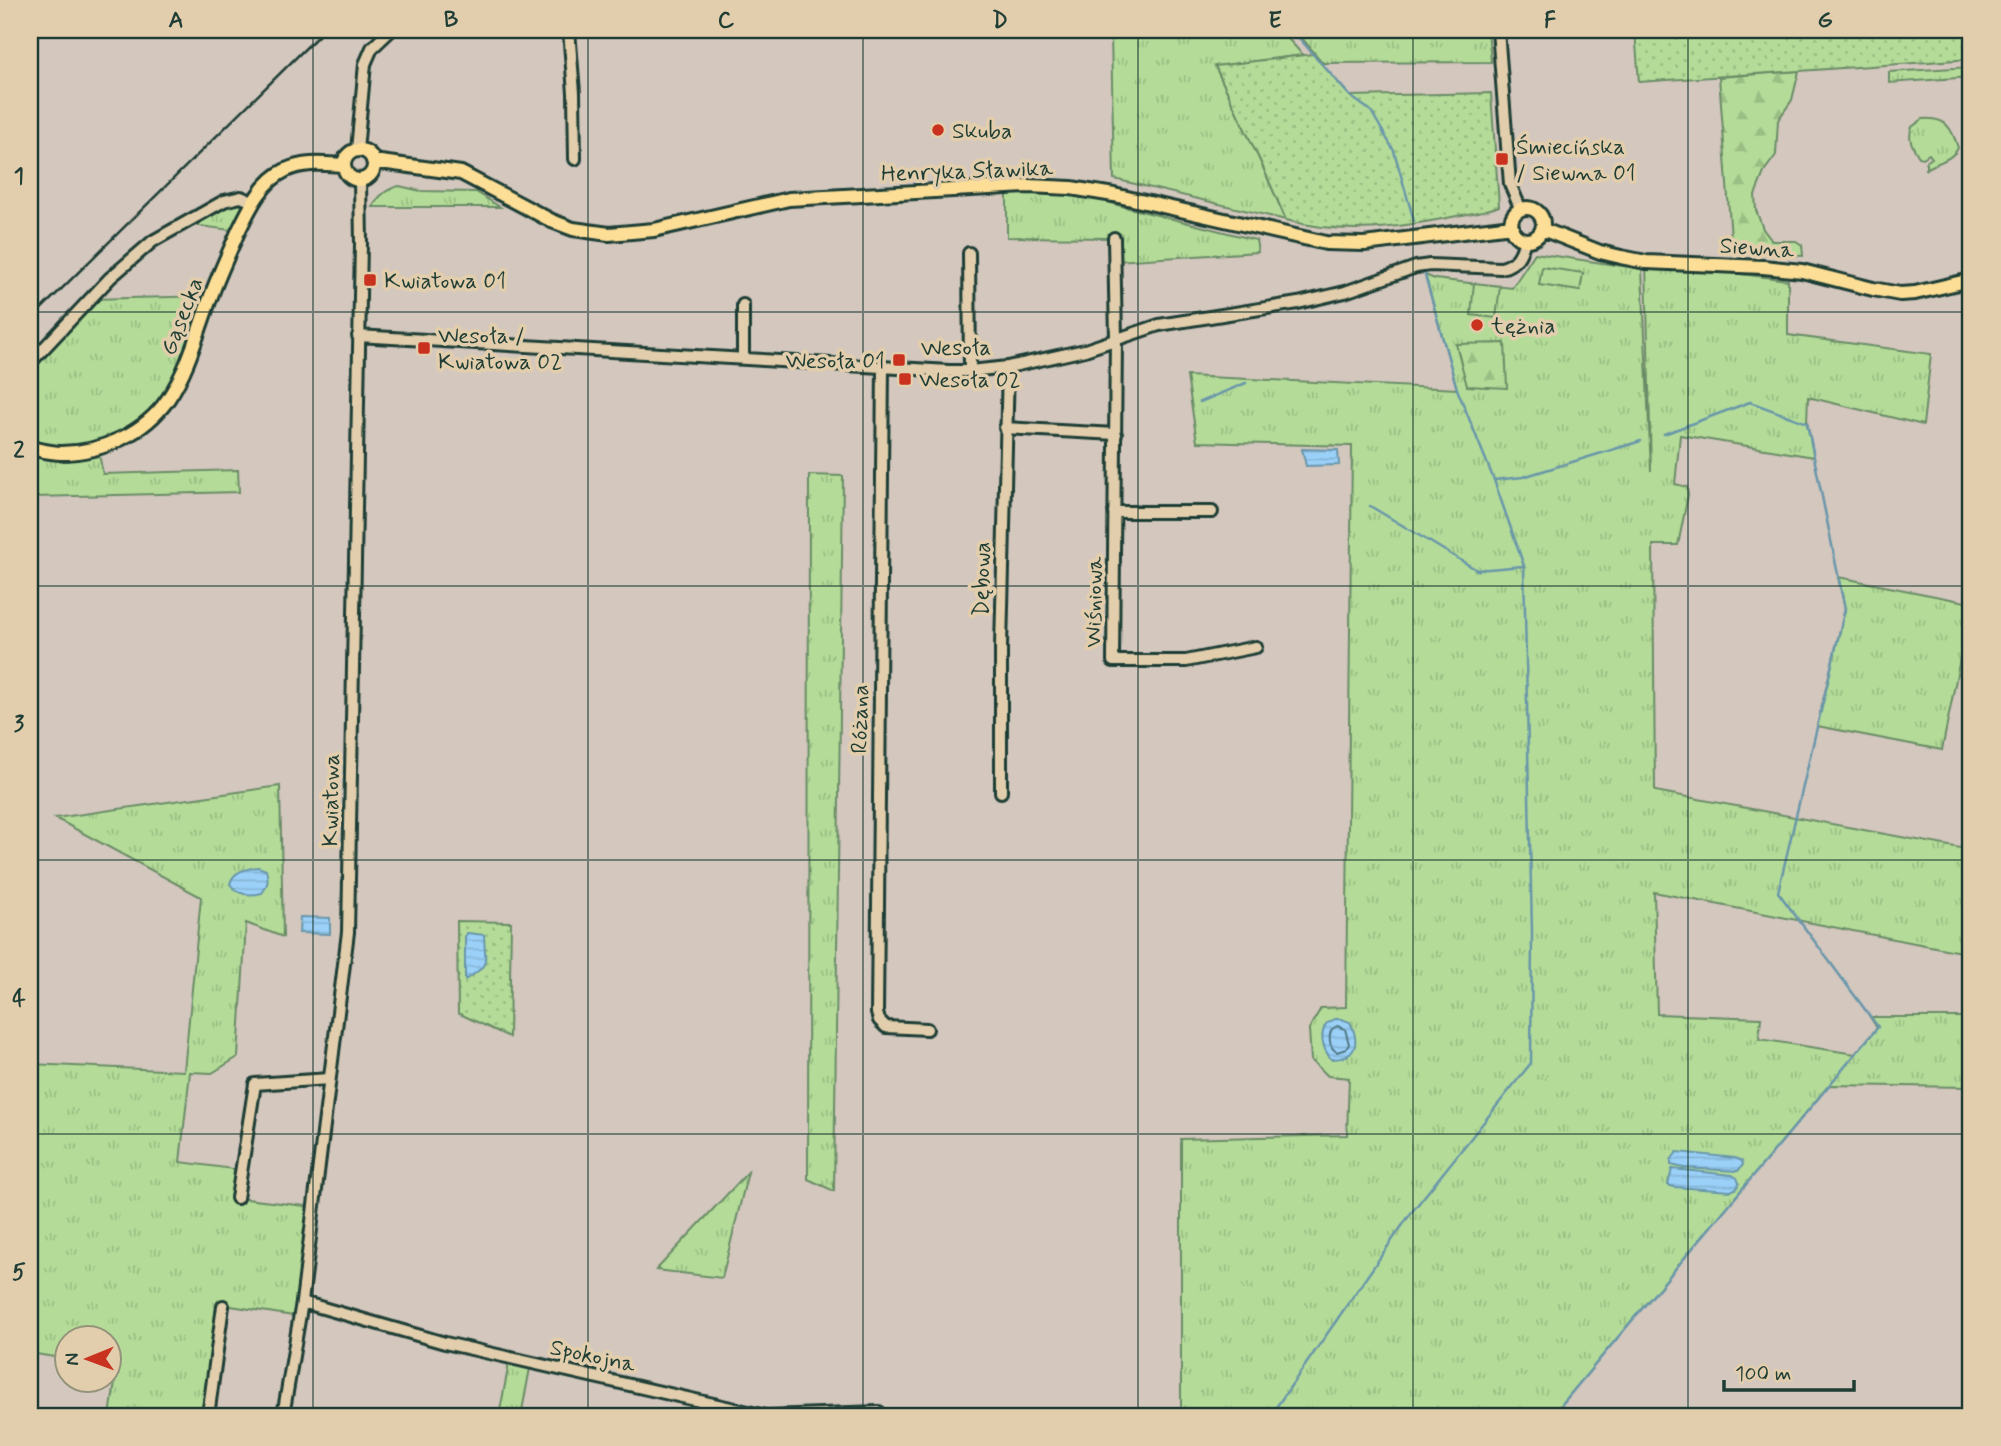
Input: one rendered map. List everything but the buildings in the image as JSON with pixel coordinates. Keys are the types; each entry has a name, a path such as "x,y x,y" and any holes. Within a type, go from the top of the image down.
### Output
{"main road":[{"path":"357,150 366,152 373,166 368,177 360,180 349,176 344,165 349,154 357,150"},
{"name":"Gąsecka","path":"30,448 60,453 80,451 107,444 134,431 152,417 167,401 179,379 224,263 253,202 270,180 284,170 298,165 344,165"},
{"name":"Henryka Sławika","path":"373,166 451,170 573,229 609,234 654,230 789,199 1028,186 1071,188 1114,195 1326,243 1364,244 1512,226"},
{"path":"1530,209 1537,212 1542,220 1542,229 1537,236 1525,240 1516,235 1512,226 1513,217 1521,210 1530,209"},
{"name":"Siewna","path":"1542,229 1600,252 1646,262 1802,271 1900,293 1915,293 1971,280"}],"street":[{"path":"357,150 365,64 372,48 391,30"},
{"path":"569,30 575,159"},
{"path":"1498,30 1510,184 1521,210"},
{"name":"Kwiatowa","path":"283,1416 302,1302 348,932 360,180"},
{"path":"30,363 110,278 153,241 224,201 241,197 253,202"},
{"name":"Wiśniowa","path":"1115,238 1113,661 1186,661 1256,647"},
{"name":"Wesoła","path":"358,336 970,371 1008,367 1085,350 1159,325 1298,303 1345,292 1416,267 1510,266 1521,254 1525,240"},
{"path":"969,253 970,371"},
{"path":"743,305 743,358"},
{"name":"Różana","path":"883,367 877,1013 879,1020 886,1027 927,1028"},
{"name":"Dębowa","path":"1001,792 1008,367"},
{"path":"1005,428 1116,434"},
{"path":"1114,512 1212,512"},
{"path":"237,1198 255,1084 328,1079"},
{"name":"Spokojna","path":"302,1302 445,1343 766,1416 879,1412"},
{"path":"208,1416 223,1306"}],"green space":[{"path":"1105,30 1280,30 1303,55 1215,66 1286,220 1114,179 1111,33"},
{"path":"1295,30 1488,30 1491,62 1323,63"},
{"path":"1635,30 1971,30 1971,59 1639,82"},
{"path":"1313,54 1350,96 1491,93 1499,206 1393,227 1329,228 1286,220 1215,66"},
{"path":"1971,67 1971,77 1889,83 1889,72"},
{"path":"1799,71 1792,100 1778,120 1776,155 1765,170 1755,195 1756,210 1763,229 1772,241 1796,241 1802,245 1803,256 1732,251 1719,77"},
{"path":"1923,119 1937,120 1947,125 1958,148 1948,158 1926,169 1926,162 1932,158 1929,154 1923,158 1919,157 1911,143 1910,135 1912,127"},
{"path":"399,186 421,191 476,192 500,207 373,207 383,194"},
{"path":"1007,186 1071,188 1117,205 1256,240 1258,252 1115,261 1116,231 1114,238 1007,237"},
{"path":"224,201 253,202 238,231 185,224"},
{"path":"1535,253 1642,269 1651,471 1646,262 1788,280 1788,335 1931,354 1923,425 1808,397 1807,423 1814,457 1680,435 1675,484 1687,487 1688,495 1678,545 1653,545 1655,791 1971,850 1971,954 1654,892 1657,1014 1761,1018 1759,1039 1855,1054 1877,1028 1870,1017 1971,1017 1971,1087 1829,1085 1552,1416 1181,1416 1181,1139 1347,1135 1349,1078 1328,1076 1311,1060 1309,1029 1321,1008 1346,1007 1352,446 1197,442 1187,376 1457,389 1425,275 1435,279 1512,288"},
{"path":"1542,267 1583,273 1580,291 1539,285"},
{"path":"1474,283 1500,286 1496,318 1471,315"},
{"path":"211,296 188,358 152,417 99,447 30,448 30,363 90,299"},
{"path":"1505,343 1507,388 1467,386 1456,344"},
{"path":"99,454 103,474 238,470 239,492 35,497 34,457 66,458"},
{"path":"809,475 843,476 834,1191 808,1179"},
{"path":"1838,577 1971,603 1942,750 1817,726 1845,609"},
{"path":"280,786 283,937 246,923 238,1057 212,1073 190,1072 180,1162 241,1170 238,1198 305,1206 313,1213 300,1317 218,1304 201,1416 179,1416 144,1410 142,1416 110,1416 113,1394 122,1394 122,1324 52,1324 52,1357 30,1353 30,1064 184,1071 201,897 55,818"},
{"path":"457,921 511,922 509,1037 458,1013"},
{"path":"748,1172 722,1278 656,1270"},
{"path":"510,1358 531,1363 521,1416 499,1416"}],"water":[{"path":"1302,449 1338,450 1339,465 1306,466"},
{"path":"258,867 266,870 267,885 262,893 244,894 230,884 237,873"},
{"path":"300,917 330,918 330,934 299,933"},
{"path":"467,933 484,935 485,962 465,980 465,937"},
{"path":"1335,1019 1350,1022 1355,1043 1351,1053 1331,1059 1322,1038 1326,1024"},
{"path":"1677,1152 1735,1158 1742,1161 1743,1165 1738,1171 1684,1168 1671,1165"},
{"path":"1672,1169 1732,1175 1739,1183 1737,1188 1731,1191 1674,1187 1668,1185"}],"waterway":[{"path":"1292,30 1350,96 1371,111 1394,151 1414,221"},
{"path":"1425,275 1457,389 1494,480 1523,477 1641,441"},
{"path":"1200,402 1246,383"},
{"path":"1552,1416 1878,1027 1778,892 1845,609 1807,423 1750,402 1664,434"},
{"path":"1270,1416 1411,1213 1531,1063 1532,933 1524,566 1494,480"},
{"path":"1370,506 1477,570 1523,566"}],"railway":[{"path":"30,320 324,30"}],"place":[{"name":"Skuba","path":"938,130"},
{"name":"Śmiecińska / Siewna 01","path":"1502,159"},
{"name":"Kwiatowa 01","path":"370,280"},
{"name":"tężnia","path":"1477,325"},
{"name":"Wesoła / Kwiatowa 02","path":"424,348"},
{"name":"Wesoła 01","path":"899,360"},
{"name":"Wesoła 02","path":"905,379"}]}
